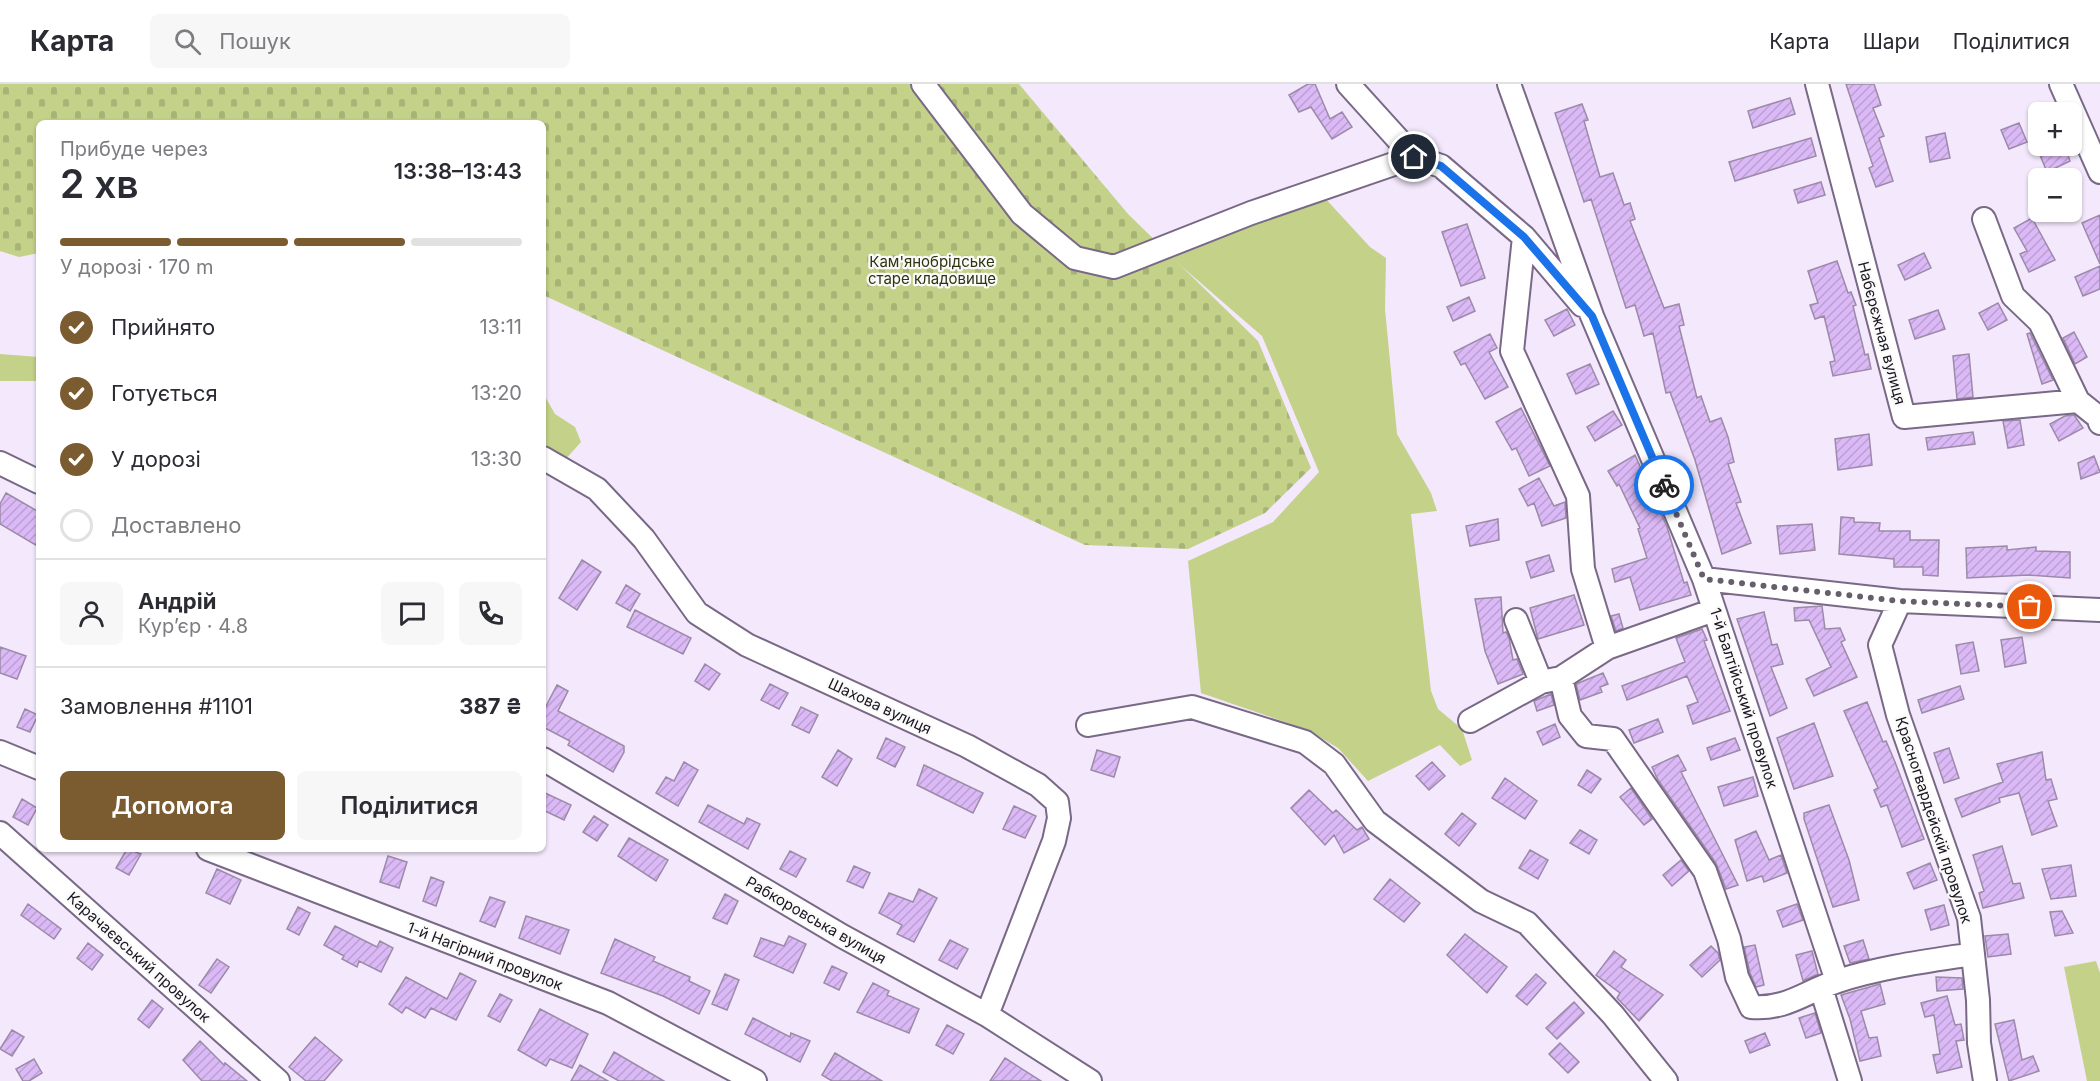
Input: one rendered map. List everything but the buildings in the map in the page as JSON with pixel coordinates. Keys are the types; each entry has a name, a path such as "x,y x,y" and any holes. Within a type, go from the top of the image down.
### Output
{"street":[{"path":"923,84 1022,214 1075,258 1114,267 1251,213 1414,157"},
{"path":"1348,84 1414,157 1441,166 1524,237 1592,316"},
{"name":"1-й Балтійський провулок","path":"1509,84 1592,316 1704,579 1829,984 1850,1081"},
{"name":"Набєрєжная вулиця","path":"1816,84 1905,417 2078,401"},
{"path":"2061,84 2100,172"},
{"path":"1984,219 2013,296 2040,322 2078,401 2098,417 2100,423"},
{"path":"1524,237 1512,351 1578,496 1583,569 1607,648"},
{"name":"Шахова вулиця","path":"546,460 597,489 644,538 698,614 747,645 967,746 1038,785 1057,802 1059,818 1054,841 987,1015"},
{"path":"0,463 36,481"},
{"path":"1704,579 1900,601 2100,610"},
{"name":"Красногвардєйскій провулок","path":"1900,601 1880,645 1898,715 1969,918 1978,1000 1979,1043 1985,1081"},
{"path":"1470,721 1551,680 1607,648 1714,610"},
{"path":"1516,620 1570,716 1586,736 1613,739 1705,871 1729,939 1737,977 1752,1007 1772,1008 1829,984 1913,963 1973,954"},
{"path":"1088,725 1192,707 1305,742 1334,764 1375,821 1481,900 1527,923 1613,1015 1666,1081"},
{"path":"0,752 36,767"},
{"name":"Рабкоровська вулиця","path":"546,761 842,936 987,1015 1090,1081"},
{"name":"Карачаєвський провулок","path":"0,833 278,1081"},
{"name":"1-й Нагірний провулок","path":"216,852 608,1003 755,1081"}],"green space":[{"name":"Кам'янобрідське старе кладовище","path":"0,84 1019,84 1128,214 1258,341 1311,468 1265,513 1188,549 1085,545 546,296 546,120 36,120 36,254 19,257 0,251"},
{"path":"1323,196 1370,247 1386,258 1385,309 1397,434 1431,493 1437,511 1411,514 1431,691 1438,709 1462,729 1472,760 1460,766 1440,745 1368,781 1338,748 1308,730 1201,693 1188,561 1273,522 1319,472 1262,336 1172,258"},
{"path":"0,354 36,357 36,381 0,381"},
{"path":"546,398 555,414 575,427 581,442 564,461 546,448"},
{"path":"2096,961 2100,973 2100,1081 2087,1081 2064,967"}],"way so far":[{"path":"1664,485 1704,579 1900,601 2030,607"}],"route":[{"path":"1414,157 1441,166 1524,237 1592,316 1664,485"}]}
